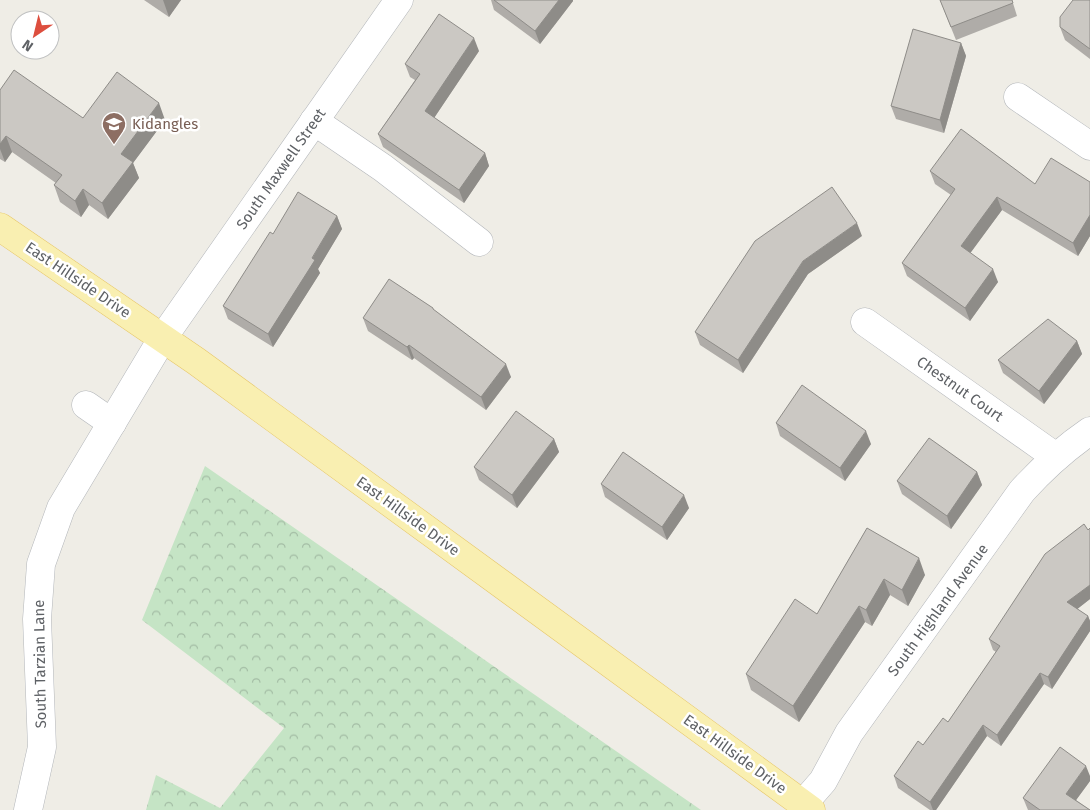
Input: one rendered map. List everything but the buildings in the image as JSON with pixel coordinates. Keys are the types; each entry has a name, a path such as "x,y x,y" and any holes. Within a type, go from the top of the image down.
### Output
{"main road":[{"name":"East Hillside Drive","path":"0,227 204,367 807,807"}],"street":[{"name":"South Maxwell Street","path":"162,339 399,0"},
{"path":"1018,97 1090,146"},
{"path":"314,121 383,168 479,242"},
{"name":"Chestnut Court","path":"865,322 1056,457"},
{"name":"South Tarzian Lane","path":"28,810 42,747 37,618 41,564 61,508 162,339"},
{"path":"86,405 112,423"},
{"name":"South Highland Avenue","path":"807,807 849,733 1022,491 1039,472 1075,440 1090,430"}],"green space":[{"path":"205,466 701,810 146,810 156,775 220,808 284,728 142,620"}],"place":[{"name":"Kidangles","path":"114,145"}]}
